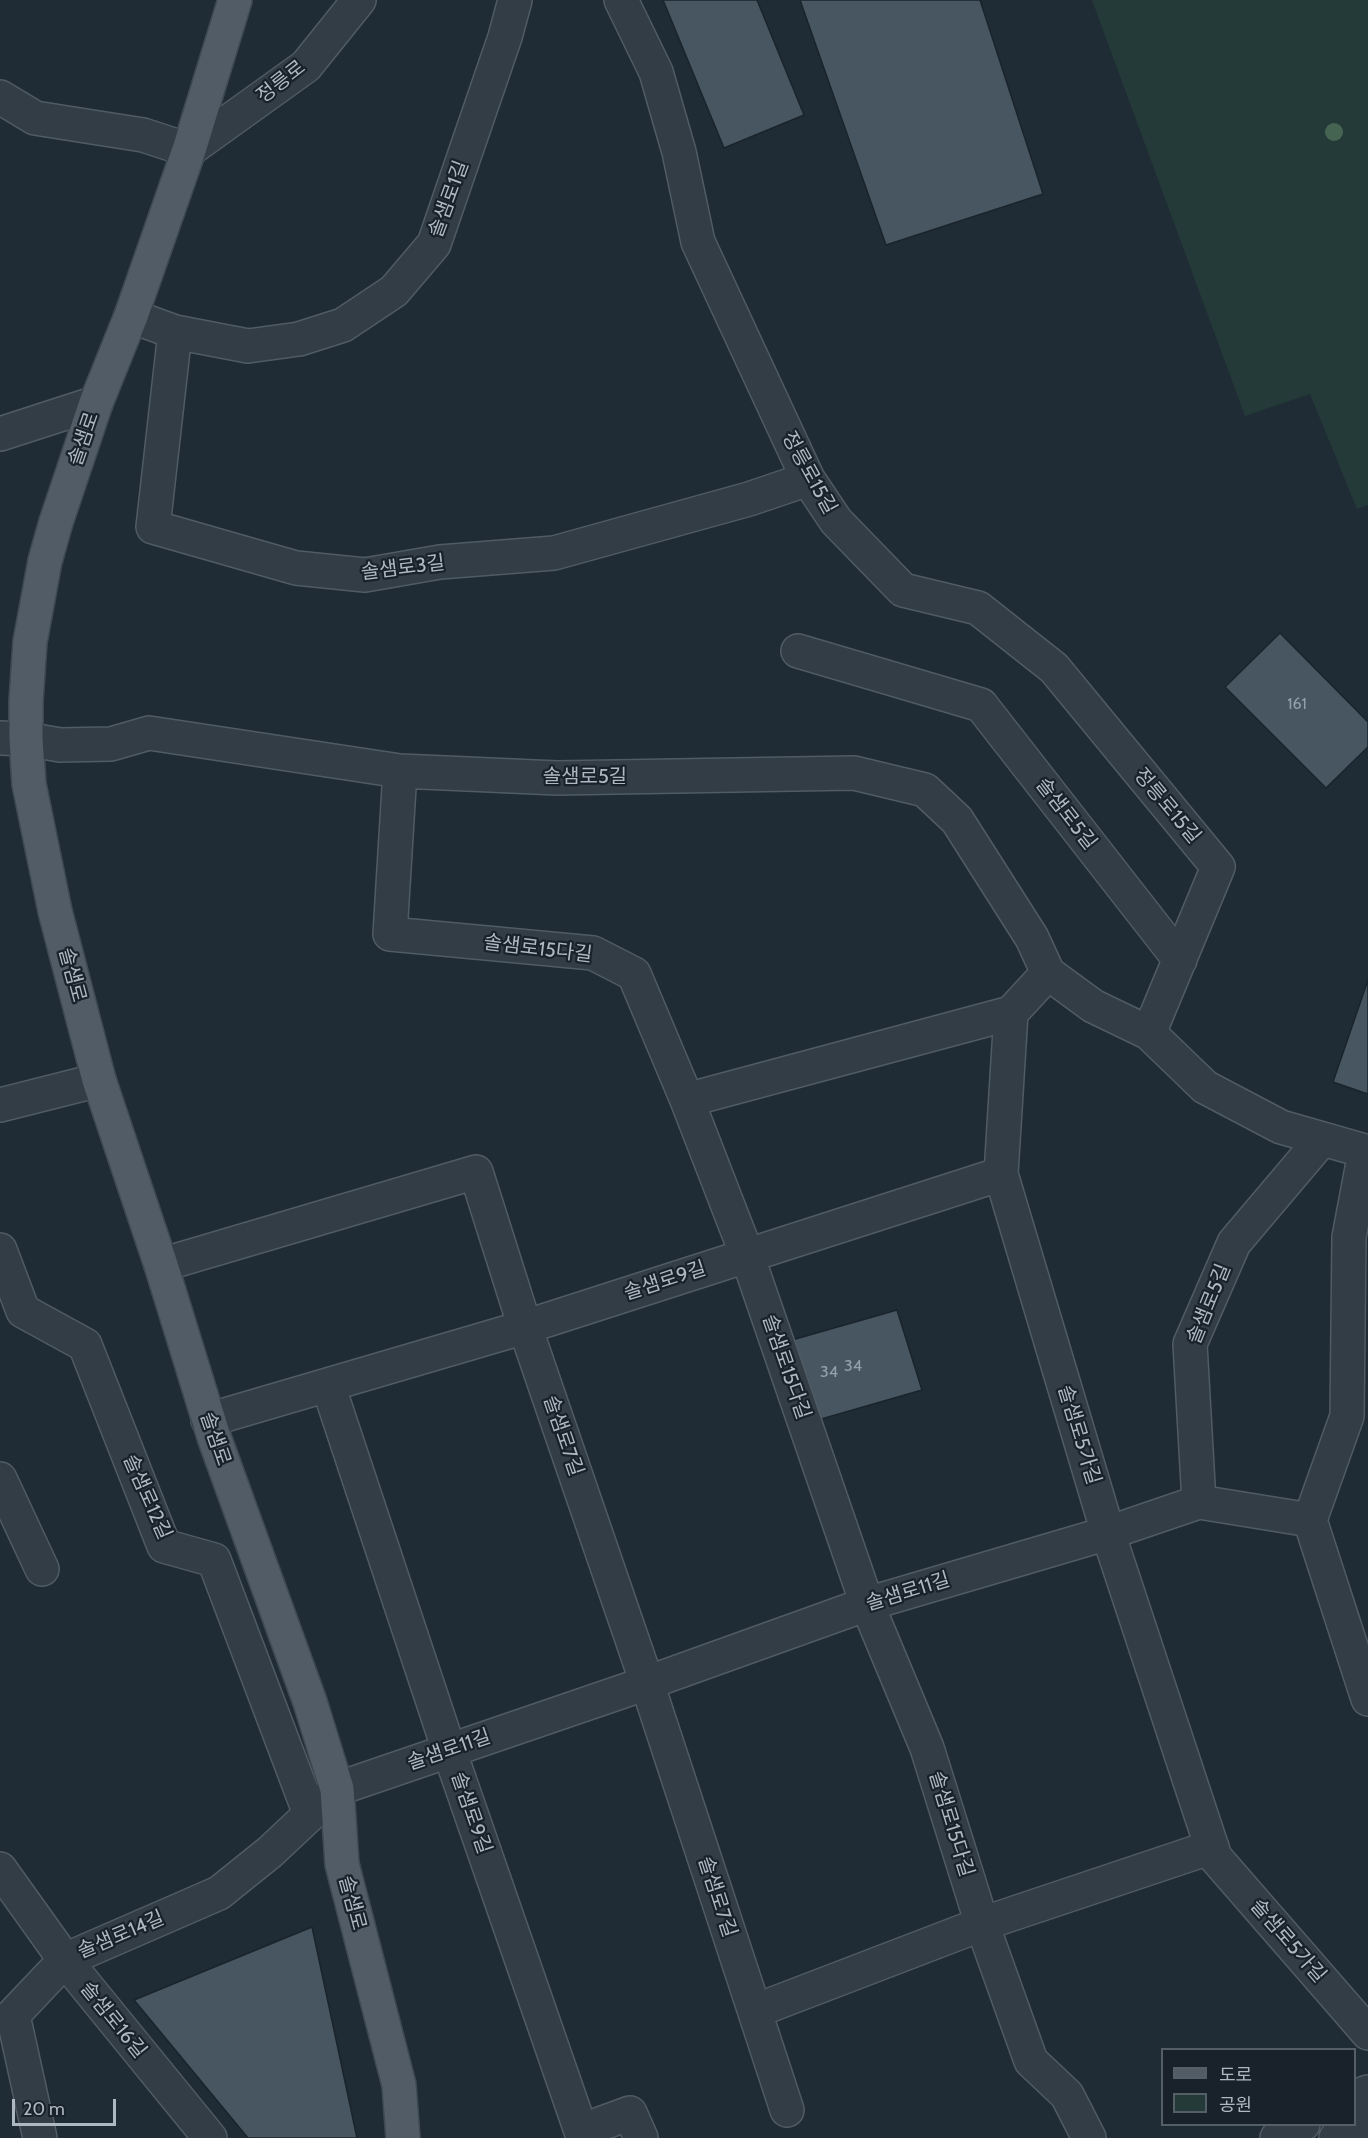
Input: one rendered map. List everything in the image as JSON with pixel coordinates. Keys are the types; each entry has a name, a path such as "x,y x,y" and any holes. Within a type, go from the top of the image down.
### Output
{"main road":[{"name":"솔샘로","path":"235,0 189,150 131,316 96,403 56,522 45,561 30,642 26,701 13,738 29,784 55,911 99,1080 161,1265 208,1420 310,1702 337,1789 342,1864 399,2085 403,2138"}],"street":[{"name":"정릉로","path":"189,150 306,66 358,0"},
{"name":"솔샘로1길","path":"131,316 175,332 248,346 299,339 343,326 394,291 434,244 506,37 515,0"},
{"name":"정릉로15길","path":"621,0 656,72 679,152 698,242 808,479 836,521 903,590 978,608 1054,668 1218,867 1180,960"},
{"path":"0,98 34,118 143,135 189,150"},
{"name":"솔샘로3길","path":"175,332 153,528 296,568 365,575 440,562 554,553 749,499 808,479"},
{"path":"0,434 96,403"},
{"name":"솔샘로5길","path":"798,651 981,705 1180,960"},
{"name":"솔샘로5길","path":"13,738 60,745 111,744 149,733 400,771 557,778 854,773 925,790 957,820 1032,938 1048,973 1093,1006 1149,1033 1205,1087 1281,1127 1367,1152 1349,1237 1347,1416 1310,1520"},
{"name":"솔샘로15다길","path":"400,771 390,934 593,953 634,974 687,1100 747,1255 867,1604 927,1748 982,1924 1031,2061 1067,2095 1089,2138"},
{"path":"1149,1033 1180,960"},
{"path":"687,1100 1011,1013 1048,973"},
{"name":"솔샘로5가길","path":"1011,1013 1001,1174 1108,1533 1215,1857 1368,2033"},
{"path":"0,1105 99,1080"},
{"name":"솔샘로5길","path":"1199,1502 1190,1344 1234,1243 1322,1139"},
{"name":"솔샘로7길","path":"161,1265 476,1172 525,1327 647,1683 787,2110"},
{"name":"솔샘로9길","path":"208,1420 525,1327 1001,1174"},
{"name":"솔샘로12길","path":"0,1250 23,1311 85,1345 164,1546 214,1560 310,1814"},
{"name":"솔샘로9길","path":"328,1385 449,1750 581,2131 630,2113 641,2138"},
{"path":"0,1479 42,1569"},
{"name":"솔샘로11길","path":"337,1789 647,1683 867,1604 1108,1533 1199,1502 1310,1520"},
{"path":"1310,1520 1368,1699"},
{"name":"솔샘로14길","path":"40,2138 7,2016 64,1960 219,1893 270,1852 337,1789"},
{"path":"754,2011 982,1924 1212,1847"},
{"name":"솔샘로16길","path":"0,1869 64,1960 210,2138"},
{"path":"1336,2138 1368,2121"},
{"path":"1277,2138 1299,2126"}],"green space":[{"path":"1092,0 1368,0 1368,505 1357,509 1310,394 1245,416"}],"building":[{"path":"663,0 757,0 804,115 724,148"},
{"path":"800,0 980,0 1043,194 886,245"},
{"path":"1280,633 1368,722 1368,747 1326,788 1225,687"},
{"path":"1368,980 1368,1094 1333,1082"},
{"path":"897,1310 922,1390 811,1422 785,1342"},
{"path":"312,1927 357,2138 248,2138 134,2000"}]}
